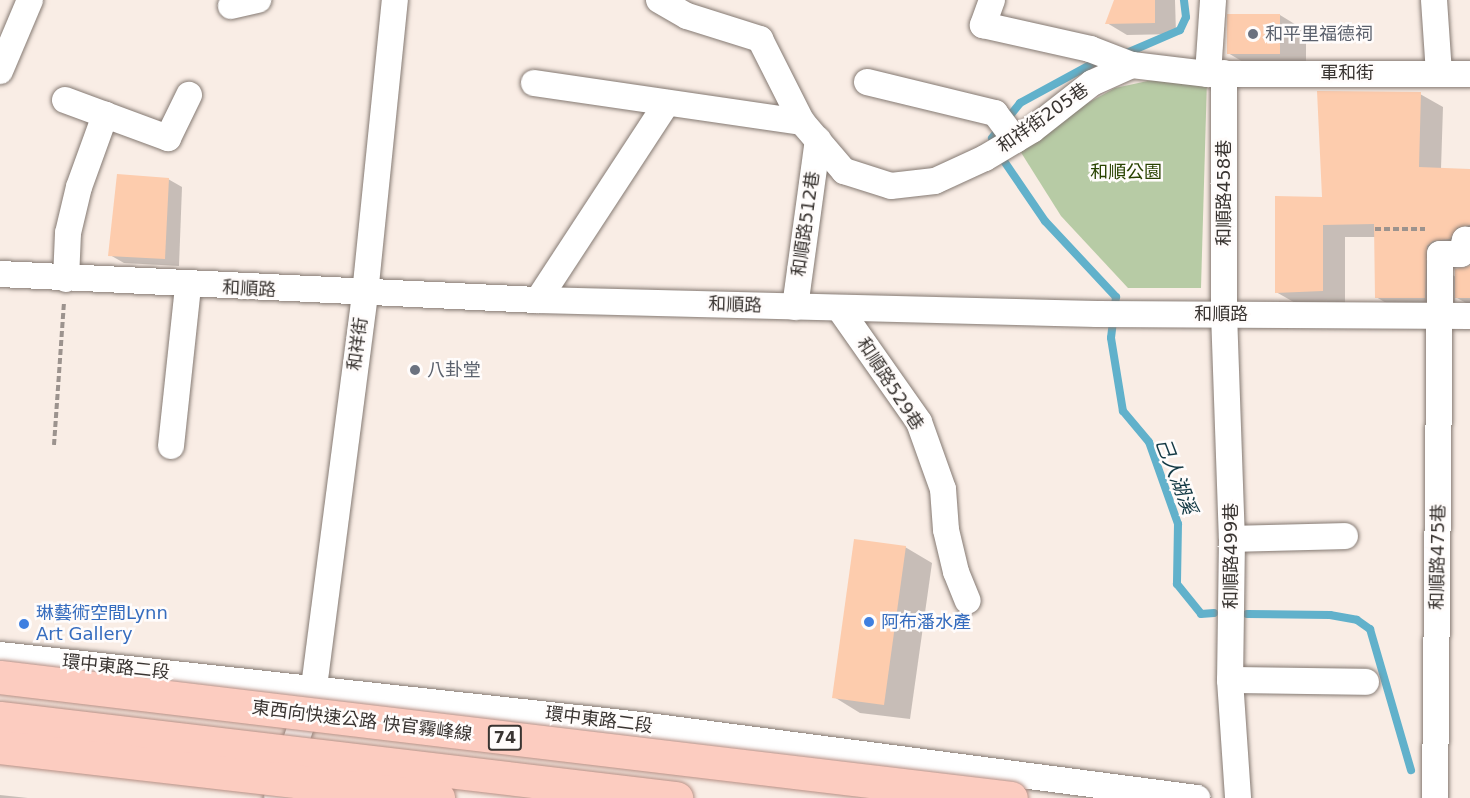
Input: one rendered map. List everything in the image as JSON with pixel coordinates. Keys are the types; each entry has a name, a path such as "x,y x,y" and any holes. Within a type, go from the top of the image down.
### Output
{"highway":[{"name":"東西向快速公路 快官霧峰線","path":"0,678 1011,798"},
{"name":"74","path":"0,718 676,798"},
{"path":"0,747 438,798"}],"street":[{"path":"0,71 30,0"},
{"path":"231,6 258,0"},
{"name":"和祥街","path":"277,793 314,687 365,294 395,0"},
{"name":"和祥街205巷","path":"659,0 687,16 760,39 810,131 844,171 891,186 935,181 1014,139 1092,83 1124,64"},
{"path":"992,0 983,25 1090,49 1124,64 1216,73"},
{"name":"和順路458巷","path":"1213,0 1224,314"},
{"path":"1434,0 1439,73"},
{"name":"軍和街","path":"1216,73 1470,74"},
{"path":"867,82 997,116 1014,139"},
{"path":"534,83 667,103 810,131"},
{"path":"65,100 168,138 189,95"},
{"path":"538,300 667,103"},
{"path":"66,279 68,233 79,188 105,115"},
{"name":"和順路512巷","path":"795,307 810,131"},
{"name":"和順路475巷","path":"1435,798 1440,254 1461,254 1465,240 1470,240"},
{"name":"和順路","path":"0,274 188,286 538,300 1097,314 1470,316"},
{"path":"171,446 188,286"},
{"name":"和順路529巷","path":"839,308 919,422 943,489 946,530 956,572 968,602"},
{"name":"和順路499巷","path":"1224,314 1232,539 1230,680 1238,798"},
{"path":"1232,539 1345,536"},
{"name":"環中東路二段","path":"0,655 642,724 1054,789 1197,798"},
{"path":"1230,680 1366,681"},
{"path":"0,732 286,763 572,798"}],"path":[{"path":"1375,229 1425,229"},
{"path":"54,445 66,279"}],"green space":[{"name":"和順公園","path":"1157,79 1207,79 1201,288 1128,288 1061,216 1015,143 1115,88"}],"building":[{"path":"1114,0 1155,0 1155,23 1105,24"},
{"name":"和平里福德祠","path":"1227,14 1280,14 1280,54 1227,54"},
{"path":"1317,91 1421,92 1419,167 1470,169 1470,225 1457,228 1450,239 1433,241 1427,246 1425,298 1375,298 1374,224 1323,225 1323,291 1275,293 1275,196 1322,197"},
{"path":"117,174 169,178 165,259 108,256"},
{"path":"1470,266 1470,298 1455,298 1455,269"},
{"name":"阿布潘水產","path":"854,539 906,546 884,705 832,698"}],"waterway":[{"name":"己人湖溪","path":"1122,55 1180,30 1186,17 1184,0"},
{"name":"己人湖溪","path":"992,138 1020,103 1101,59"},
{"name":"己人湖溪","path":"1004,161 1045,221 1116,297 1111,338 1123,411 1149,442 1178,524 1177,584 1201,614 1214,613"},
{"name":"己人湖溪","path":"1247,614 1330,615 1357,620 1370,629 1411,770"}],"place":[{"name":"和平里福德祠","path":"1253,34"},
{"name":"八卦堂","path":"415,370"},
{"name":"阿布潘水產","path":"869,622"},
{"name":"琳藝術空間Lynn Art Gallery","path":"24,624"}]}
